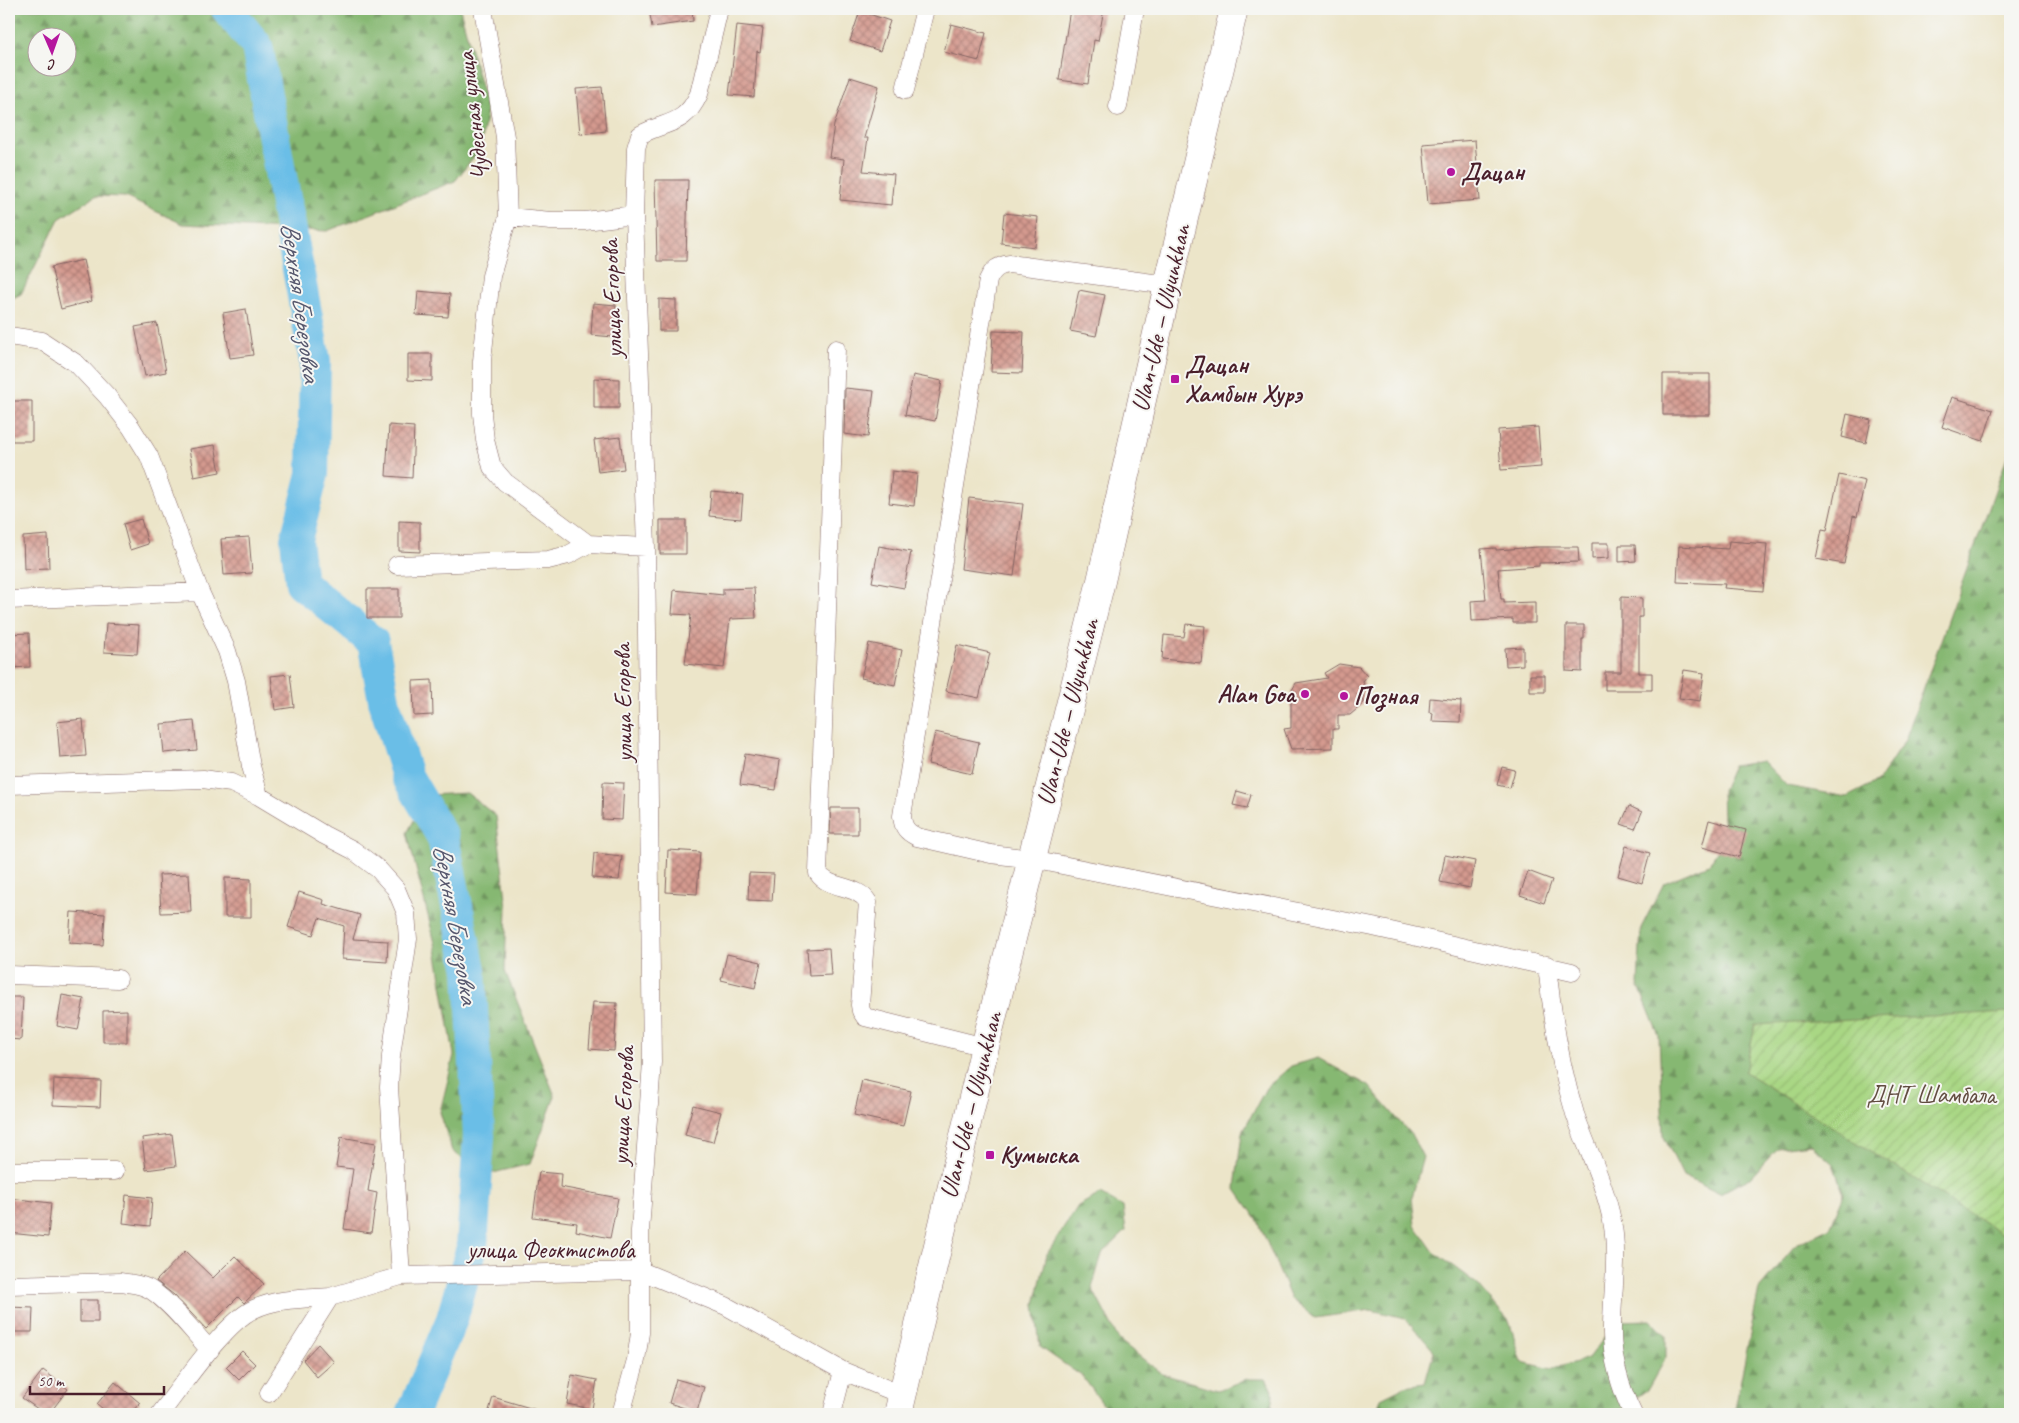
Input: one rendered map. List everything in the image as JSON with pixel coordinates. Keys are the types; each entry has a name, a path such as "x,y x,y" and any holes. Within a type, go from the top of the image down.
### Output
{"main road":[{"name":"Ulan-Ude — Ulyunkhan","path":"900,1405 985,1047 1101,581 1168,285 1234,9"}],"street":[{"name":"Чудесная улица","path":"483,9 505,137 508,217 491,276 486,316 482,361 482,414 485,440 492,467 505,482 588,544"},
{"name":"улица Егорова","path":"622,1414 636,1360 640,1333 640,1231 652,1062 646,547 634,215 636,148 640,135 683,117 693,107 699,94 719,9"},
{"path":"904,90 925,9"},
{"path":"1118,107 1135,9"},
{"path":"508,217 551,222 585,221 634,215"},
{"path":"1168,285 1009,264 1000,266 992,271 988,280 902,816 903,826 908,833 917,837 991,854 1032,859 1373,927 1572,972"},
{"path":"9,336 42,341 77,364 107,396 131,427 149,456 200,592 228,651 236,681 251,766 259,796"},
{"path":"836,349 818,873 826,881 860,894 868,902 860,1005 865,1017 985,1047"},
{"path":"397,565 548,560 568,555 588,544 646,547"},
{"path":"9,600 200,592"},
{"path":"9,785 203,779 231,783 259,796 353,850 378,869 396,889 406,913 408,939 391,1056 389,1087 401,1276"},
{"path":"1547,965 1551,1006 1567,1086 1604,1192 1612,1221 1615,1266 1612,1327 1613,1352 1618,1374 1633,1414"},
{"path":"9,975 118,979"},
{"path":"9,1171 115,1171"},
{"name":"улица Феоктистова","path":"160,1414 237,1319 254,1309 279,1301 330,1297 401,1276 640,1272 726,1306 900,1405"},
{"path":"9,1285 121,1282 136,1284 150,1290 162,1300 210,1350"},
{"path":"269,1393 330,1297"},
{"path":"832,1414 843,1371"}],"green space":[{"path":"9,9 460,9 487,109 481,148 455,181 327,231 183,224 125,197 95,196 59,219 21,294 9,300"},
{"path":"2010,449 2010,1414 1734,1414 1759,1289 1798,1243 1830,1228 1844,1194 1833,1164 1811,1144 1778,1148 1750,1178 1720,1194 1683,1176 1663,1135 1659,1036 1638,984 1641,928 1664,883 1709,864 1724,841 1722,791 1733,766 1763,761 1787,786 1847,797 1878,781 1905,740"},
{"path":"467,793 496,816 507,907 505,971 555,1096 530,1164 485,1175 452,1151 440,1112 454,1055 435,943 407,833 428,795"},
{"name":"ДНТ Шамбала","path":"2010,1012 2010,1239 1745,1072 1755,1025"},
{"path":"1318,1058 1369,1086 1412,1136 1423,1157 1412,1197 1415,1225 1434,1252 1477,1284 1509,1321 1522,1362 1552,1369 1589,1358 1617,1321 1651,1320 1666,1335 1666,1357 1648,1389 1614,1414 1376,1414 1381,1398 1405,1386 1425,1383 1434,1351 1405,1318 1371,1310 1315,1318 1291,1299 1258,1221 1235,1188 1242,1133 1266,1088 1291,1066"},
{"path":"1100,1194 1123,1207 1126,1231 1102,1254 1092,1288 1119,1340 1162,1374 1218,1390 1247,1379 1266,1379 1274,1394 1271,1414 1110,1414 1083,1377 1040,1347 1035,1304 1047,1254 1078,1206"}],"building":[{"path":"649,9 692,9 693,21 652,27"},
{"path":"1070,9 1104,9 1098,41 1094,40 1088,84 1059,80"},
{"path":"860,11 890,21 880,51 850,41"},
{"path":"951,24 986,33 979,61 944,52"},
{"path":"737,25 763,28 760,52 757,51 754,97 729,95"},
{"path":"850,77 879,86 864,138 868,138 863,171 894,174 891,205 840,200 844,159 829,157 834,125"},
{"path":"602,87 606,131 580,134 576,89"},
{"name":"Дацан","path":"1475,140 1480,200 1428,204 1423,144"},
{"path":"655,180 688,180 686,261 657,261"},
{"path":"1004,213 1038,217 1035,247 1001,243"},
{"path":"83,260 92,301 61,309 51,267"},
{"path":"1079,290 1105,295 1096,336 1070,331"},
{"path":"418,291 450,294 448,317 416,315"},
{"path":"659,299 676,300 676,331 659,331"},
{"path":"593,303 616,305 613,337 591,335"},
{"path":"246,309 253,355 230,358 223,313"},
{"path":"157,323 166,372 145,376 135,327"},
{"path":"993,331 1024,332 1022,373 991,372"},
{"path":"408,354 432,354 432,381 408,380"},
{"path":"1663,374 1710,374 1710,415 1663,415"},
{"path":"913,375 942,381 935,421 905,415"},
{"path":"594,378 619,379 619,408 594,408"},
{"path":"845,388 874,391 868,437 844,434"},
{"path":"1952,397 1993,410 1983,441 1942,427"},
{"path":"11,401 32,401 32,441 12,441"},
{"path":"1847,414 1871,420 1866,443 1842,437"},
{"path":"389,425 414,427 412,478 386,476"},
{"path":"1538,427 1541,467 1501,470 1498,430"},
{"path":"620,437 624,469 598,472 594,440"},
{"path":"215,445 220,472 194,477 189,449"},
{"path":"892,471 917,474 914,506 889,503"},
{"path":"1839,475 1865,481 1857,517 1853,516 1844,564 1816,559 1822,529 1827,530"},
{"path":"711,491 743,494 741,519 709,516"},
{"path":"969,498 1023,504 1014,576 961,569"},
{"path":"141,519 148,544 130,550 123,524"},
{"path":"660,520 686,520 686,554 660,554"},
{"path":"399,521 420,522 420,552 399,551"},
{"path":"48,535 49,568 24,569 23,537"},
{"path":"249,537 252,573 224,575 221,539"},
{"path":"1729,541 1767,544 1763,591 1724,588 1725,584 1677,582 1679,546 1728,549"},
{"path":"1592,543 1609,543 1609,558 1592,559"},
{"path":"1619,545 1635,545 1636,561 1619,562"},
{"path":"879,546 911,552 904,588 872,582"},
{"path":"1578,547 1579,562 1539,563 1539,566 1498,569 1501,599 1504,599 1504,603 1535,602 1535,623 1513,623 1513,619 1472,621 1471,601 1486,600 1481,549 1496,548 1496,550"},
{"path":"754,588 756,618 730,619 724,668 685,664 691,615 672,614 674,590 723,595 723,589"},
{"path":"367,589 399,589 399,618 367,618"},
{"path":"1621,597 1642,598 1642,617 1639,617 1639,673 1652,673 1652,690 1605,690 1605,672 1621,672"},
{"path":"106,623 139,625 137,654 104,652"},
{"path":"1186,624 1205,626 1201,663 1162,659 1164,635 1184,637"},
{"path":"1566,625 1584,625 1582,672 1566,671"},
{"path":"29,633 30,667 9,668 9,634"},
{"path":"869,643 902,650 895,685 861,678"},
{"path":"957,645 990,653 979,698 946,691"},
{"path":"1523,647 1523,665 1506,666 1505,648"},
{"path":"1339,664 1359,667 1367,676 1363,681 1365,690 1363,690 1364,703 1350,715 1338,715 1338,729 1333,729 1333,748 1291,749 1284,729 1291,728 1291,692 1296,683 1327,678 1324,673"},
{"path":"1684,670 1704,673 1700,701 1679,698"},
{"path":"290,674 294,707 275,710 271,676"},
{"path":"1530,675 1545,675 1545,692 1530,692"},
{"path":"432,680 433,715 414,716 413,681"},
{"path":"1430,698 1461,701 1460,722 1432,721 1433,713 1429,712"},
{"path":"83,719 86,756 60,758 57,722"},
{"path":"194,721 197,750 164,753 161,724"},
{"path":"935,732 979,742 972,774 928,764"},
{"path":"745,754 780,760 776,790 740,785"},
{"path":"1502,767 1515,770 1510,788 1497,785"},
{"path":"603,782 624,783 622,820 602,819"},
{"path":"1237,791 1251,795 1247,808 1233,805"},
{"path":"1629,806 1642,812 1635,829 1621,824"},
{"path":"831,808 858,808 858,834 830,834"},
{"path":"1709,820 1746,830 1739,857 1702,847"},
{"path":"1626,846 1650,853 1642,883 1618,876"},
{"path":"668,850 700,852 697,894 666,892"},
{"path":"594,853 622,856 619,880 592,878"},
{"path":"1445,855 1475,861 1470,888 1440,882"},
{"path":"1528,871 1552,880 1544,903 1520,895"},
{"path":"749,873 774,874 772,901 748,900"},
{"path":"189,874 191,912 161,913 159,875"},
{"path":"225,878 251,879 251,917 225,917"},
{"path":"299,892 324,900 323,904 360,915 353,939 388,941 387,962 342,959 344,926 319,918 313,935 288,927"},
{"path":"71,912 105,914 103,945 69,943"},
{"path":"829,948 831,975 809,976 807,949"},
{"path":"727,954 761,962 755,988 721,980"},
{"path":"62,995 84,999 78,1030 57,1026"},
{"path":"9,997 23,997 21,1040 9,1039"},
{"path":"593,1002 617,1003 614,1051 589,1049"},
{"path":"127,1010 127,1042 103,1042 103,1011"},
{"path":"54,1079 101,1081 100,1107 53,1105"},
{"path":"862,1080 911,1091 903,1126 854,1115"},
{"path":"693,1105 721,1112 713,1142 685,1135"},
{"path":"172,1134 176,1166 146,1170 142,1138"},
{"path":"341,1137 376,1143 368,1191 377,1193 371,1233 344,1229 353,1169 336,1167"},
{"path":"539,1172 561,1174 560,1187 618,1198 610,1238 576,1231 577,1223 533,1217"},
{"path":"126,1195 152,1198 150,1226 123,1223"},
{"path":"9,1198 51,1203 48,1237 9,1233"},
{"path":"185,1251 213,1278 235,1256 264,1284 244,1303 238,1297 206,1329 174,1295 156,1281"},
{"path":"80,1300 98,1300 98,1322 80,1322"},
{"path":"9,1307 33,1308 32,1332 9,1332"},
{"path":"318,1344 334,1362 317,1377 303,1360"},
{"path":"242,1351 255,1364 239,1380 226,1367"},
{"path":"43,1370 68,1389 49,1414 45,1414 22,1398"},
{"path":"572,1375 597,1380 592,1409 567,1404"},
{"path":"676,1379 704,1387 697,1412 669,1403"},
{"path":"115,1382 140,1403 130,1414 109,1414 97,1404"},
{"path":"493,1397 537,1410 537,1414 488,1414"}],"waterway":[{"name":"Верхняя Березовка","path":"227,9 257,46 315,361 313,474 296,540 301,583 373,642 385,705 407,776 443,838 470,970 479,1136 472,1247 452,1319 412,1414"}],"place":[{"name":"Дацан","path":"1451,172"},
{"name":"Дацан Хамбын Хурэ","path":"1175,379"},
{"name":"Alan Goa","path":"1305,694"},
{"name":"Позная","path":"1344,696"},
{"name":"Кумыска","path":"990,1155"}]}
